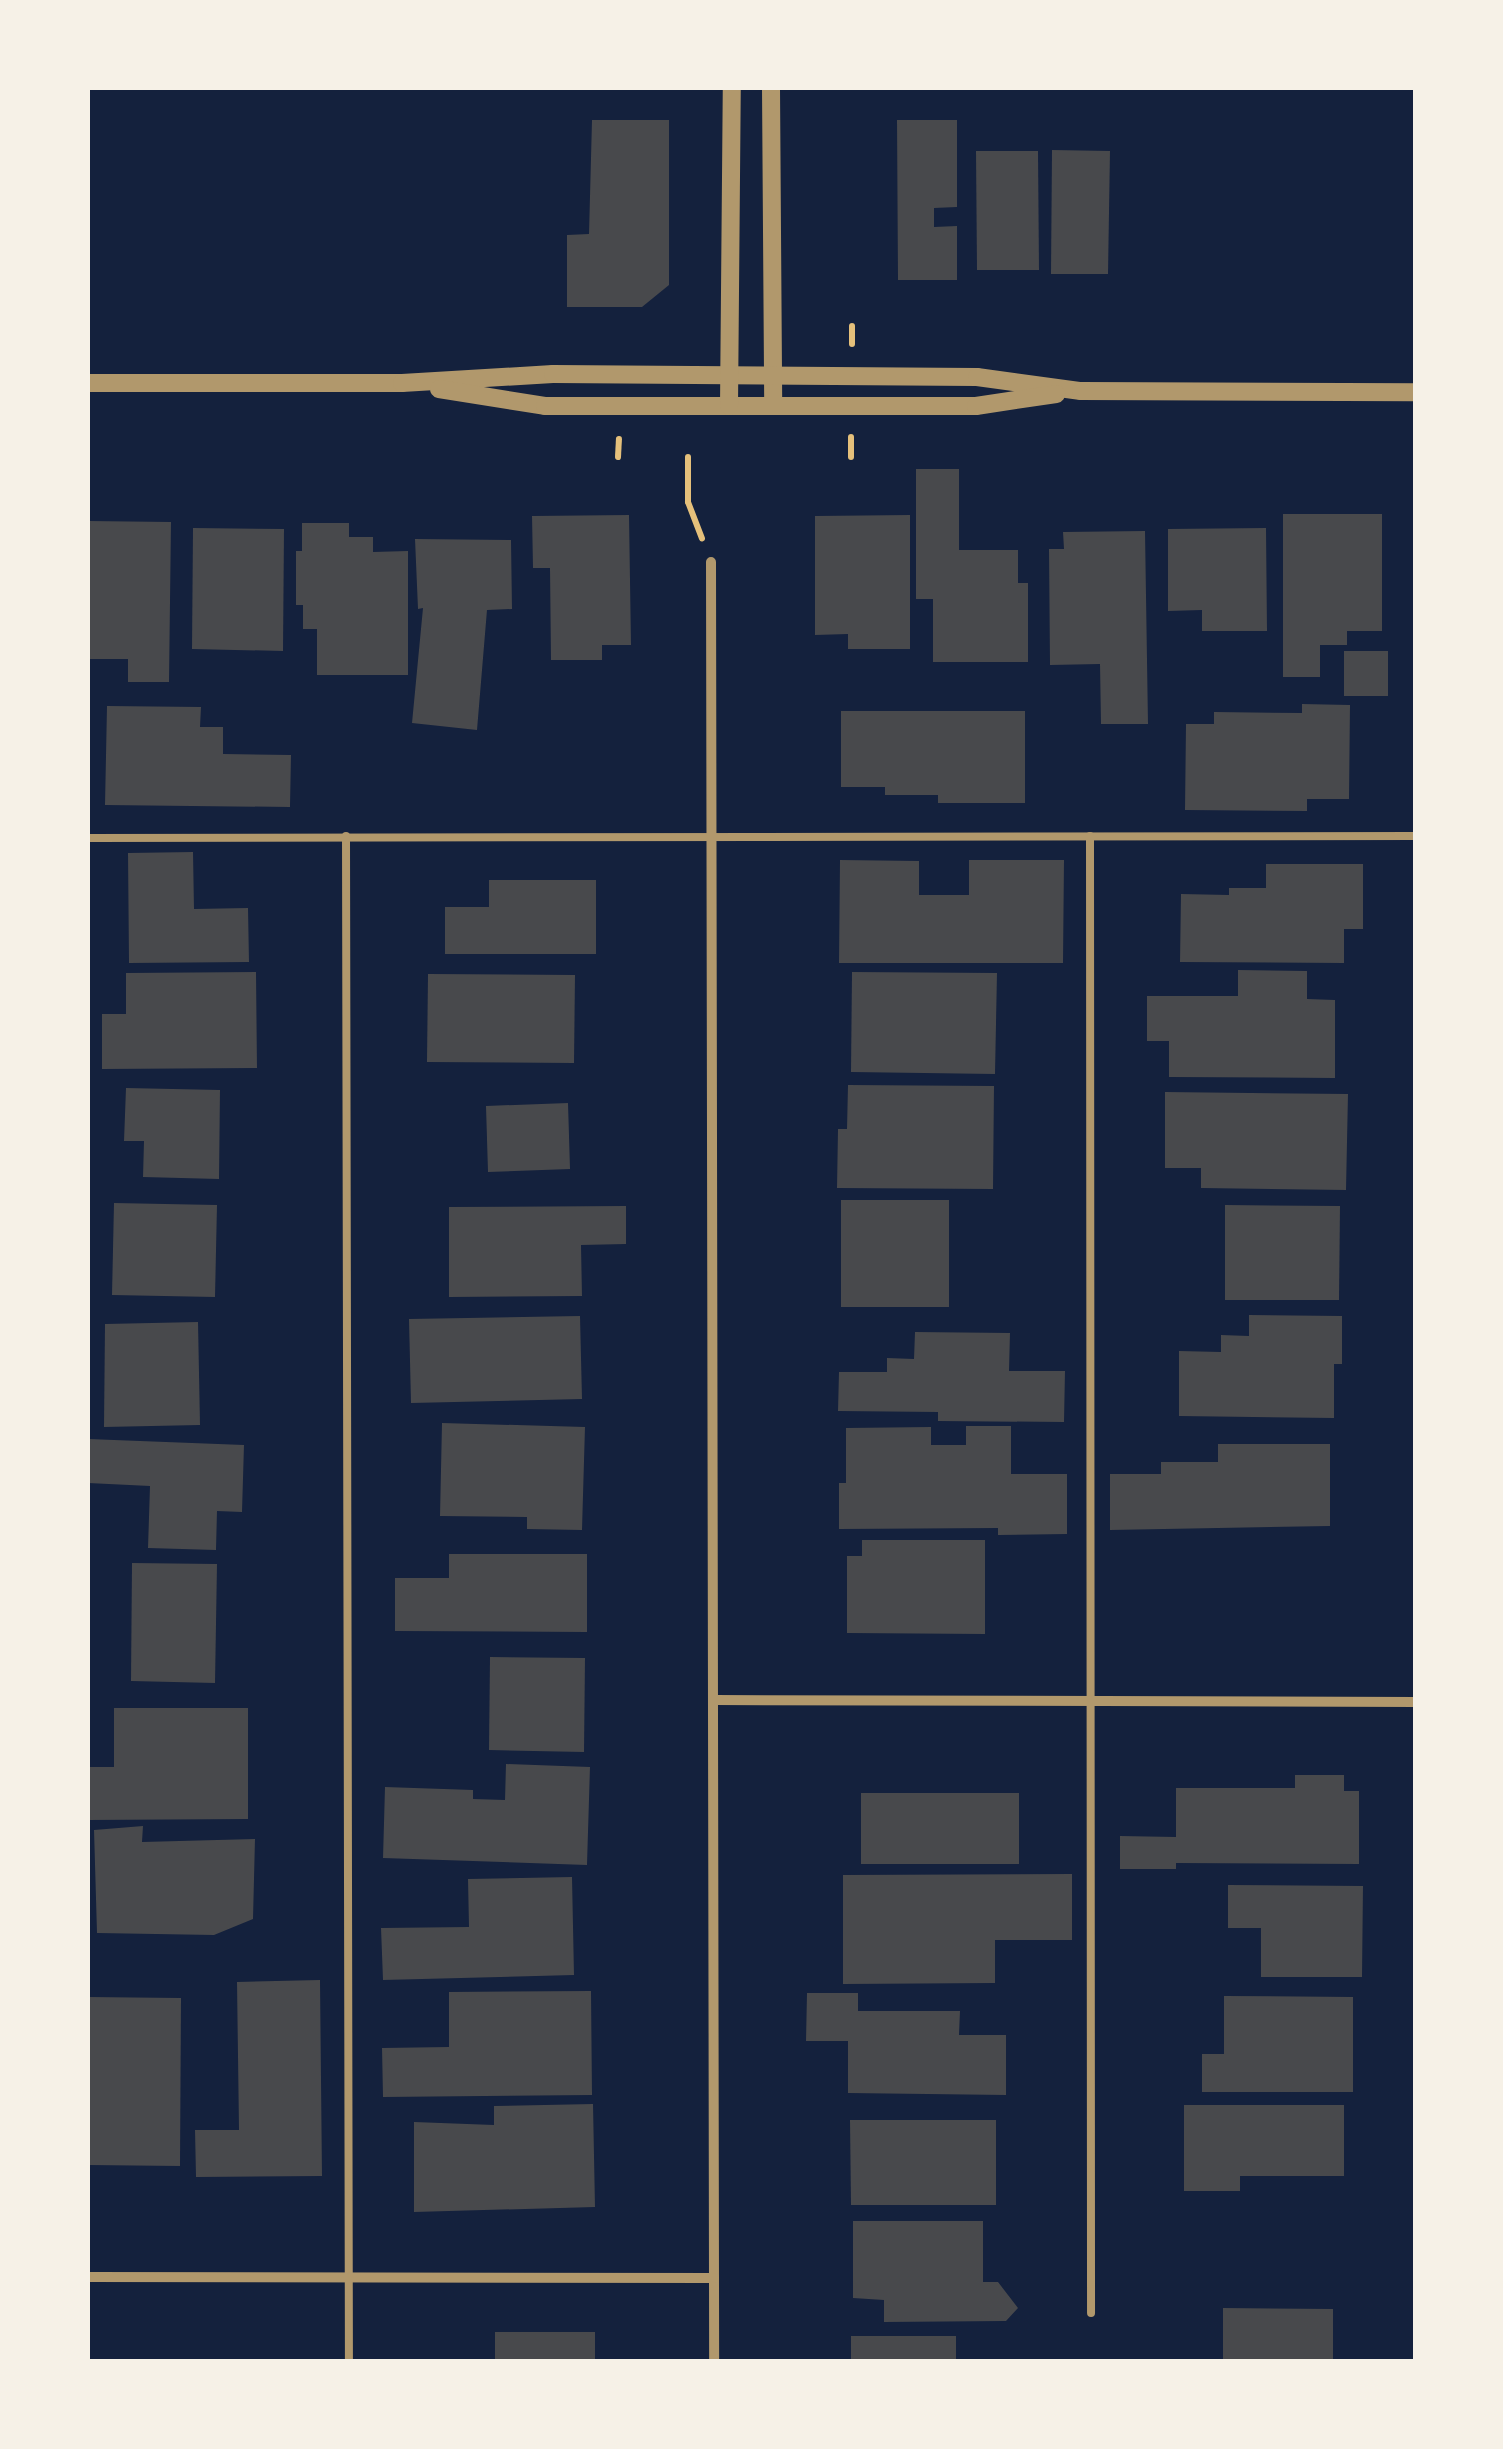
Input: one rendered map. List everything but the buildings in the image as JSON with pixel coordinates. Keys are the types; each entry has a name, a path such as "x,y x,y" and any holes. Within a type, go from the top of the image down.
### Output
{"street":[{"path":"729,406 732,88"},
{"path":"771,88 773,406"},
{"path":"88,383 402,383 553,374 977,378 1081,391 1416,392"},
{"path":"402,383 545,406 976,406 1081,391"},
{"path":"712,562 714,2362"},
{"path":"715,1700 1416,1702"},
{"path":"88,2277 714,2278"}],"lane":[{"path":"346,836 349,2362"},
{"path":"1090,836 1091,2313"},
{"path":"88,838 1416,836"}],"path":[{"path":"688,458 688,502 712,562"}]}
